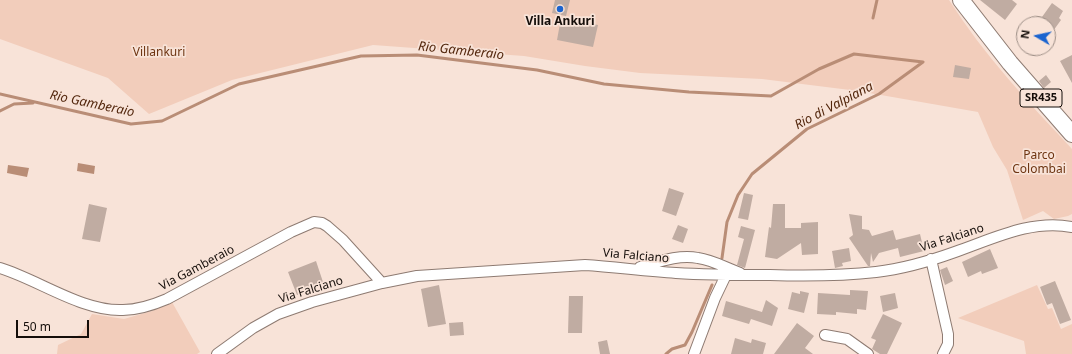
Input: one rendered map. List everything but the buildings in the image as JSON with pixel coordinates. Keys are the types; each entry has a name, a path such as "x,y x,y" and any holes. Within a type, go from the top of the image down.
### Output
{"main road":[{"name":"SR435","path":"961,0 1010,63 1072,134"}],"street":[{"name":"Via Gamberaio","path":"0,268 24,276 92,307 113,310 134,309 155,304 167,299 291,232 314,222 319,222 327,226 343,240 382,283"},
{"name":"Via Falciano","path":"217,354 253,328 278,314 312,302 382,283 417,276 585,265 634,268 675,273 726,275 814,276 854,274 893,270 931,259 1022,228 1045,225 1069,225"},
{"path":"634,268 672,259 693,257 705,259 745,275"},
{"path":"931,259 948,334 948,344 943,354"},
{"path":"694,354 715,298 726,275"},
{"path":"824,335 847,338 868,354"}],"green space":[{"name":"Villa Ankuri","path":"0,0 949,0 992,59 1023,96 1072,149 1072,214 1054,219 1043,211 1023,220 1007,170 993,147 978,112 858,91 762,79 640,73 524,56 373,45 232,80 149,114 108,78 0,39"},
{"path":"1037,285 1048,309 1052,308 1061,329 1072,324 1072,354 1026,354 1024,341 958,318"},
{"path":"172,302 200,352 197,354 57,354 58,345 81,334 92,314 124,319 152,311"}],"shaded area":[{"path":"78,163 95,166 94,174 77,171"},
{"path":"8,165 29,168 27,177 7,173"}],"waterway":[{"path":"873,18 877,0"},
{"name":"Rio Gamberaio","path":"0,94 131,124 162,121 239,84 361,56 417,55 537,70 604,84 689,92 771,96 819,69 854,54 923,62"},
{"name":"Rio di Valpiana","path":"722,258 727,222 738,195 752,174 807,129 879,94 923,62"},
{"path":"0,111 14,104 33,103"},
{"path":"666,354 672,349 685,345 712,285"}],"place":[{"name":"Villa Ankuri","path":"560,9"}],"park label":[{"name":"Villankuri","path":"159,53"},
{"name":"Parco Colombai","path":"1039,163"}]}
